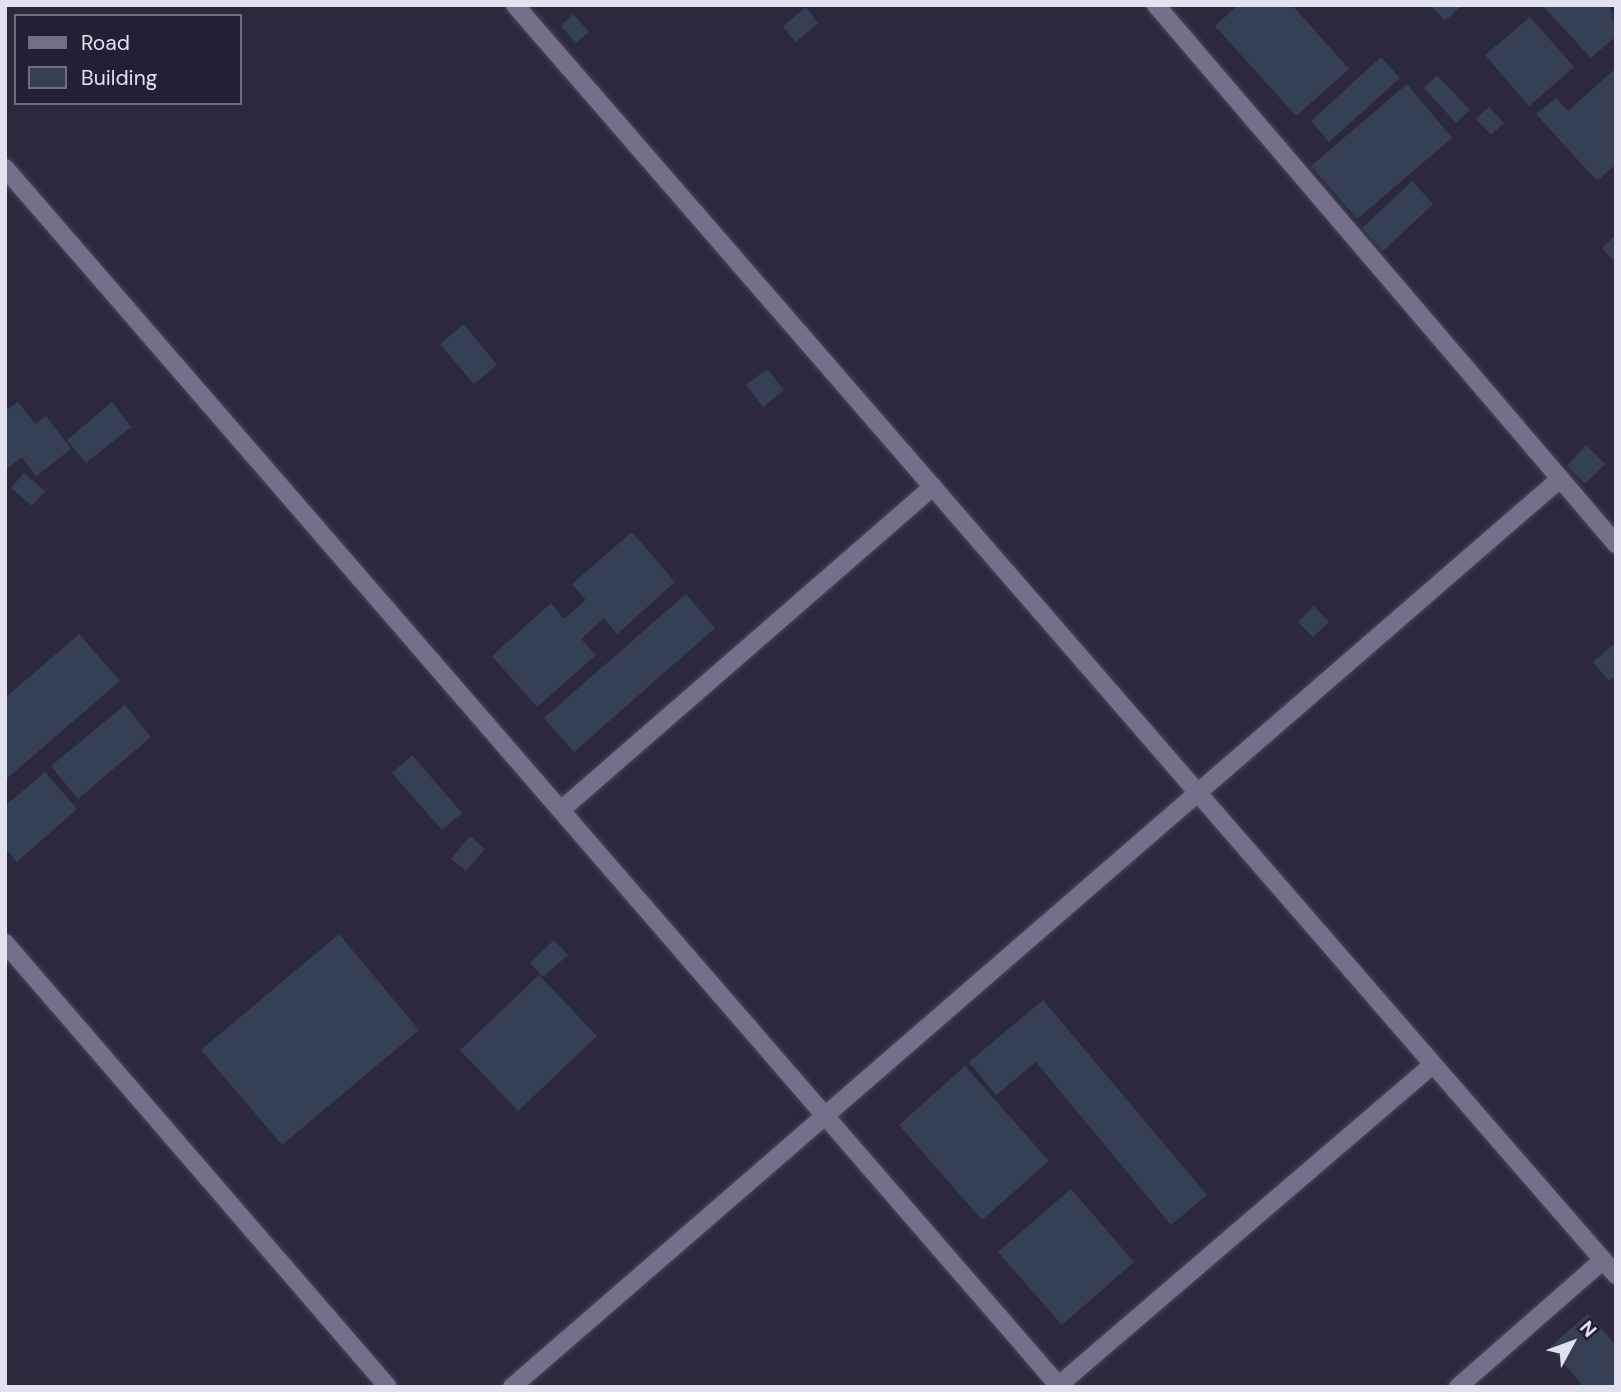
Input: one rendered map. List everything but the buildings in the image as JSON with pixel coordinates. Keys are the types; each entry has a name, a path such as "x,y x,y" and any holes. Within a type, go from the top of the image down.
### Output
{"street":[{"path":"515,5 1616,1275"},
{"path":"1156,5 1616,544"},
{"path":"5,168 1060,1386 1433,1065"},
{"path":"512,1387 1560,479"},
{"path":"561,810 933,487"},
{"path":"5,943 387,1387"},
{"path":"1458,1387 1603,1260"}]}
